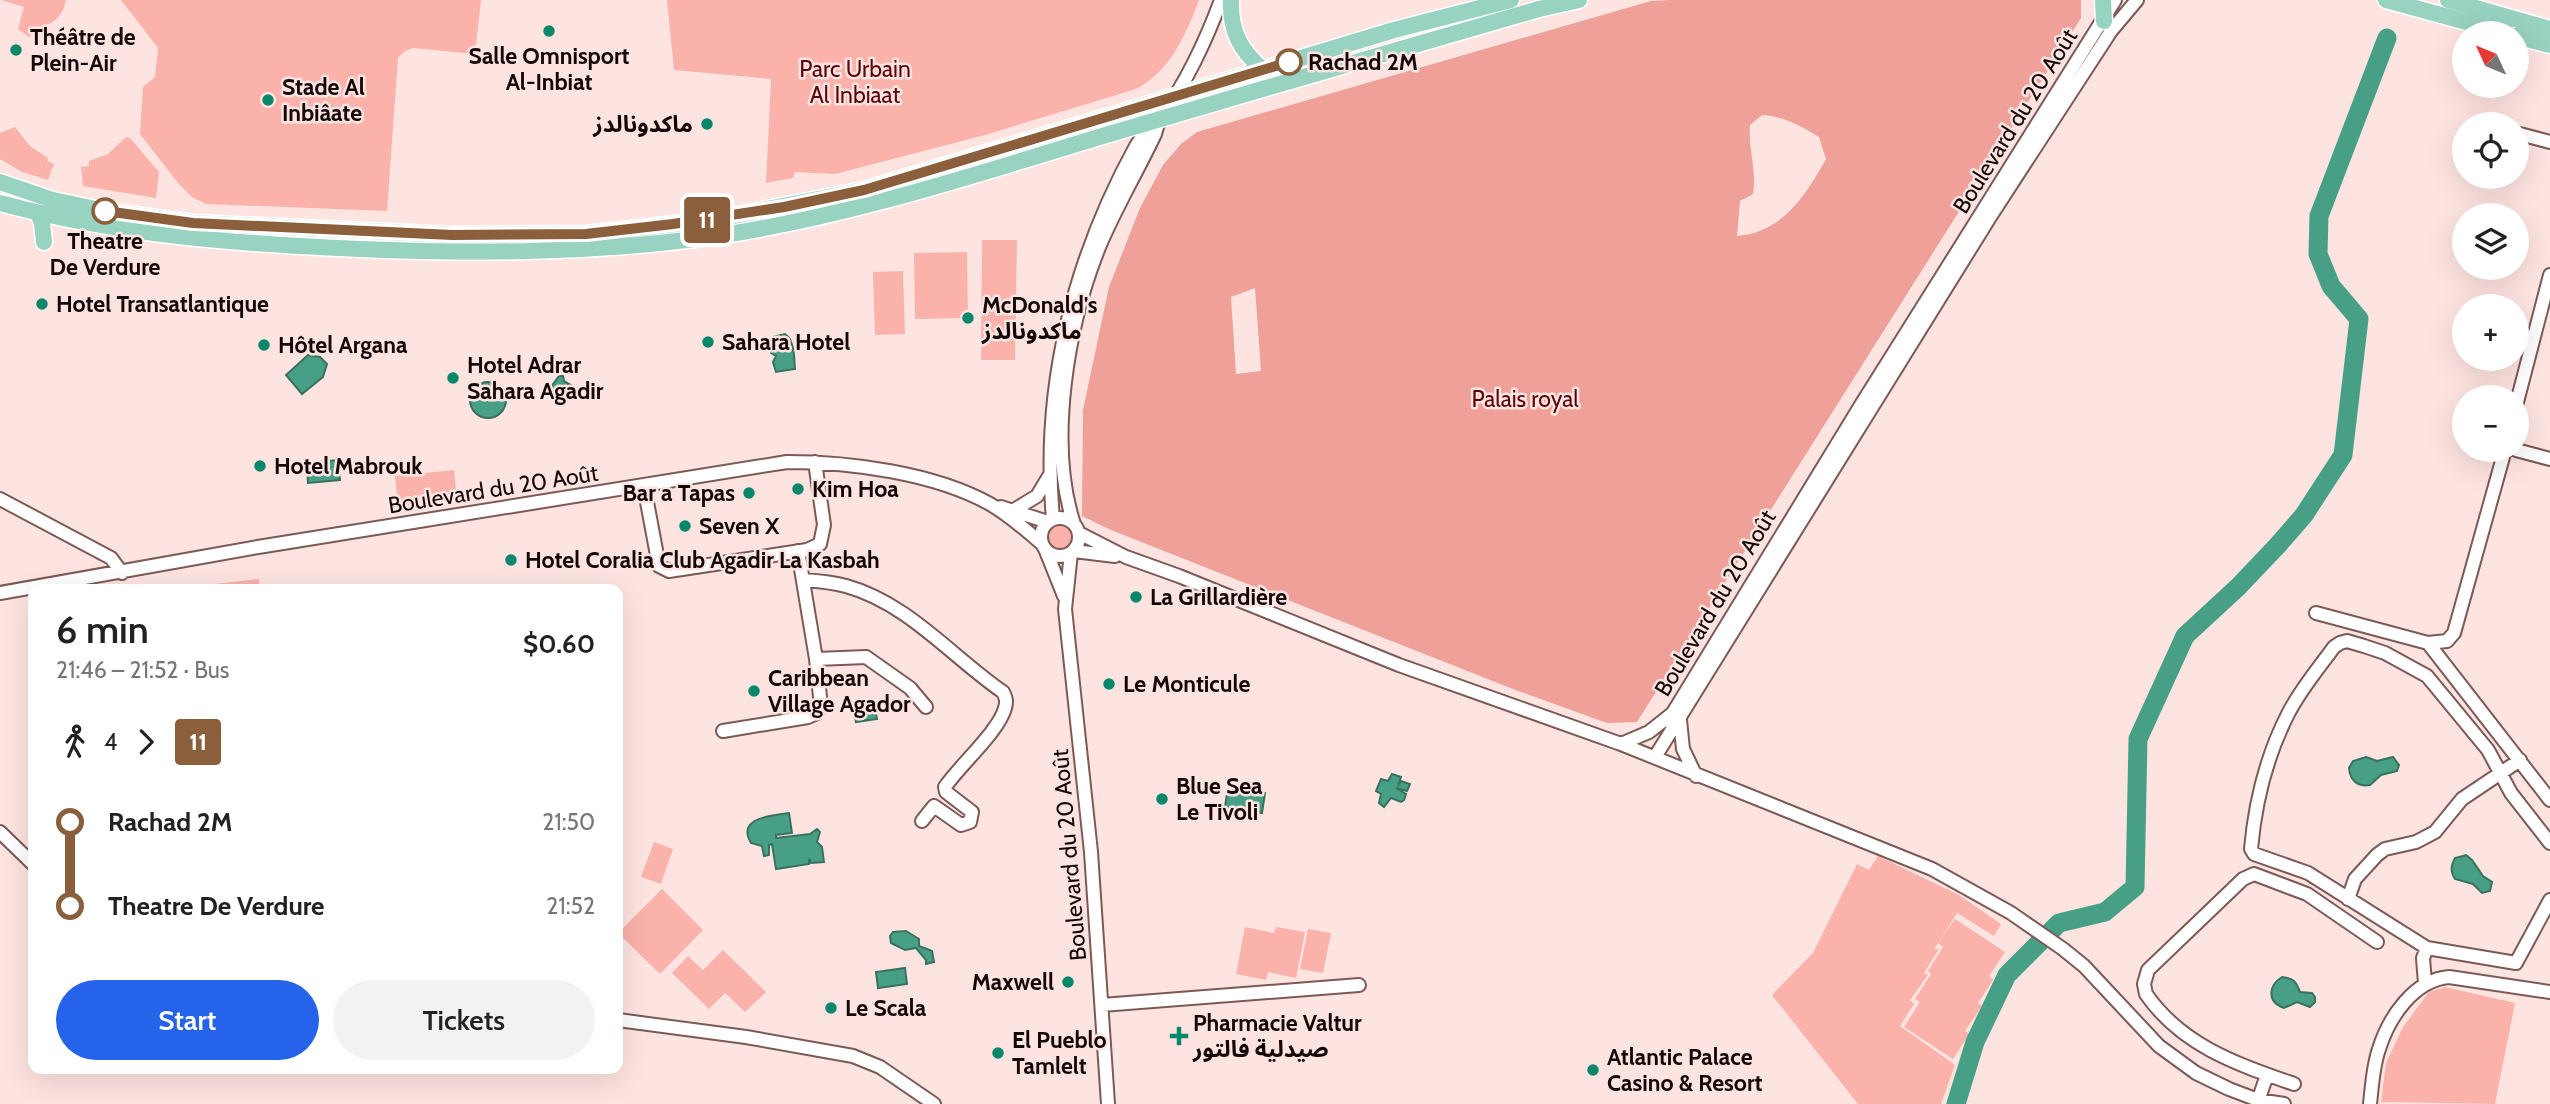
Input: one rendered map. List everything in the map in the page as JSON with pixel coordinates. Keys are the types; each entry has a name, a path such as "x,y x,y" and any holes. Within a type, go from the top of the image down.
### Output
{"main road":[{"path":"1231,0 1232,26 1238,43 1249,58 1263,70"},
{"path":"0,182 53,200 105,211 193,223 452,235 586,234 723,218 864,190 1394,30 1511,0"},
{"path":"0,204 38,214 165,236 288,246 508,252 612,249 725,234 866,206 1539,9 1579,0"},
{"path":"2104,0 2104,21"},
{"path":"2387,0 2464,21"},
{"path":"2448,0 2550,29"},
{"path":"2529,39 2550,45"},
{"path":"38,214 44,242"}],"street":[{"path":"1126,557 1072,552 1058,556 1043,546 1041,532 1050,521 1051,433 1056,375 1074,292 1092,239 1137,144 1178,96 1221,0"},
{"name":"Boulevard du 20 Août","path":"1652,756 1861,405 2115,0"},
{"name":"Boulevard du 20 Août","path":"1677,715 1983,228 2111,31 2137,0"},
{"path":"1072,552 1078,542 1066,501 1062,446 1066,383 1074,327 1100,246 1152,141 1159,120"},
{"path":"2529,136 2550,142"},
{"path":"2522,385 2546,304 2550,275"},
{"path":"2529,453 2550,459"},
{"path":"643,486 657,559 662,569 668,571 798,551 820,544 824,525 815,462"},
{"path":"2316,613 2428,643 2441,643 2454,633 2502,462"},
{"name":"Boulevard du 20 Août","path":"55,584 258,547 788,463 863,466 925,479 990,504 1050,521"},
{"path":"1014,510 1037,496 1051,473"},
{"path":"0,499 111,558 122,573"},
{"name":"Boulevard du 20 Août","path":"990,504 1013,518 1043,546 1055,571 1065,603 1091,852 1108,1104"},
{"path":"1050,521 1065,519 1076,529 1126,557 1399,665 1621,744 1932,869 2011,913 2063,949 2084,966 2172,1057 2212,1082 2257,1102 2284,1104"},
{"path":"723,731 808,717 817,713 821,706 798,551"},
{"name":"Boulevard du 20 Août","path":"1065,603 1072,552"},
{"path":"803,580 849,586 886,604 908,617 1003,692 1006,698 1003,713 996,724 945,787 946,792 972,812 970,822 961,825 934,806 922,821"},
{"name":"Boulevard du 20 Août","path":"0,593 28,588"},
{"path":"2550,843 2511,793 2488,750 2423,673 2385,653 2347,641 2336,645 2297,698 2281,728 2258,801 2251,849 2254,854 2308,873 2427,948 2516,963 2550,900"},
{"path":"2428,643 2550,800"},
{"path":"816,659 866,657 910,688 926,707"},
{"path":"1621,744 1649,732 1677,715 1683,749 1696,776"},
{"path":"2348,899 2355,879 2376,855 2385,849 2416,842 2435,832 2456,804 2520,760"},
{"path":"0,832 28,859"},
{"path":"2294,1084 2202,1047 2182,1032 2146,994 2144,979 2148,970 2243,879 2254,874 2307,894 2378,942"},
{"path":"2425,984 2423,958 2427,948"},
{"path":"2370,1104 2375,1063 2382,1041 2407,999 2425,984 2434,979 2449,977 2550,992"},
{"path":"1102,1005 1359,985"},
{"path":"623,1021 746,1037 853,1056 880,1067 934,1104"},
{"path":"2257,1102 2266,1074"}],"green space":[{"path":"1,0 66,0 56,19 29,37 18,29 24,7"},
{"name":"Stade Al Inbiâate","path":"121,0 481,0 475,54 413,48 398,58 387,211 206,204 192,197 140,134 143,87 155,77 158,48"},
{"name":"Parc Urbain Al Inbiaat","path":"667,0 1199,0 1175,51 1158,72 1136,89 985,135 835,174 795,172 793,178 766,183 771,79 674,70"},
{"name":"Palais royal","path":"2081,0 2081,18 1637,722 1607,723 1513,689 1111,530 1082,516 1083,410 1109,287 1140,208 1163,165 1181,144 1197,132 1651,1","holes":["1762,115 1785,119 1819,137 1826,159 1801,198 1780,220 1767,228 1737,236 1740,201 1753,194 1750,125","1255,288 1261,371 1236,374 1231,297"]},
{"path":"15,127 30,146 54,164 48,180 22,172 0,159 0,133"},
{"path":"126,137 130,138 159,172 156,198 83,186 81,167 89,166 89,161 108,154"},
{"path":"982,240 1017,240 1015,360 981,360"},
{"path":"967,252 968,318 915,319 914,253"},
{"path":"903,271 905,334 875,335 873,272"},
{"path":"454,470 457,500 398,506 395,476"},
{"path":"1060,526 1069,529 1072,538 1069,547 1060,550 1051,547 1048,538 1051,529"},
{"path":"259,579 259,584 215,584"},
{"path":"654,842 673,849 661,884 641,877"},
{"path":"1878,856 1959,895 2001,924 1994,936 1957,913 1939,942 1955,919 2005,952 1989,976 1993,980 1978,1003 1982,1006 1965,1031 1969,1034 1953,1059 1904,1027 1920,1002 1915,999 1931,974 1928,971 1943,947 1938,943 1934,949 1939,949 1924,973 1928,975 1910,1000 1914,1004 1900,1026 1955,1065 1941,1104 1858,1104 1772,995 1813,953 1857,864 1869,870"},
{"path":"662,889 703,930 660,974 623,938 623,928"},
{"path":"1245,927 1274,933 1276,927 1305,932 1296,978 1268,972 1266,980 1236,974"},
{"path":"1308,929 1331,933 1323,973 1300,969"},
{"path":"723,950 766,992 745,1012 725,993 709,1009 672,973 688,956 703,970"},
{"path":"2445,987 2515,1003 2495,1104 2381,1102 2386,1063 2403,1027 2429,992"}],"shaded area":[{"path":"785,334 792,345 795,369 776,372 773,362 776,356 771,353 770,340"},
{"path":"308,355 320,357 327,364 323,377 302,394 286,375"},
{"path":"559,376 563,376 564,381 576,388 572,400 564,400 551,387"},
{"path":"488,382 501,387 506,400 501,413 488,418 475,413 470,400 475,387"},
{"path":"338,460 340,480 308,483 307,463"},
{"path":"874,704 877,719 856,722 853,706"},
{"path":"2366,757 2377,761 2393,757 2399,765 2397,771 2381,775 2370,785 2358,784 2353,780 2349,768 2353,761"},
{"path":"1392,774 1401,777 1398,786 1401,781 1410,784 1407,791 1396,788 1406,794 1404,800 1401,802 1391,798 1384,807 1379,803 1381,794 1376,791 1381,779 1388,781"},
{"path":"1228,787 1265,793 1262,813 1225,807"},
{"path":"789,813 792,833 776,835 776,838 810,834 817,829 820,832 817,842 822,847 824,862 811,863 809,859 809,864 776,869 772,844 769,845 769,855 764,856 762,846 751,843 748,828 752,823 758,819"},
{"path":"2466,855 2483,876 2492,882 2490,891 2482,893 2473,884 2455,879 2452,866 2455,858"},
{"path":"906,931 919,939 919,946 932,951 934,962 926,964 926,960 916,948 905,950 891,943 890,936 893,932"},
{"path":"905,968 907,984 878,988 876,972"},
{"path":"2282,977 2294,981 2300,992 2312,993 2315,1002 2310,1007 2297,1002 2284,1008 2278,1005 2271,994 2274,985"}],"waterway":[{"path":"1956,1104 1975,1042 2007,975 2059,923 2105,912 2135,887 2138,739 2185,636 2278,545 2304,515 2343,455 2359,319 2331,286 2318,254 2319,216 2387,38"}],"bus line":[{"name":"11","path":"105,211 193,223 452,235 586,234 723,218 864,190 1289,62"}],"place":[{"name":"Salle Omnisport Al-Inbiat","path":"549,31"},
{"name":"Théâtre de Plein-Air","path":"16,50"},
{"name":"Rachad 2M","path":"1289,62"},
{"name":"Stade Al Inbiâate","path":"268,100"},
{"name":"ماكدونالدز","path":"707,124"},
{"name":"Theatre De Verdure","path":"105,211"},
{"name":"Hotel Transatlantique","path":"42,304"},
{"name":"McDonald's ماكدونالدز","path":"968,318"},
{"name":"Sahara Hotel","path":"708,342"},
{"name":"Hôtel Argana","path":"264,345"},
{"name":"Hotel Adrar Sahara Agadir","path":"453,378"},
{"name":"Hotel Mabrouk","path":"260,466"},
{"name":"Kim Hoa","path":"798,489"},
{"name":"Bar a Tapas","path":"749,493"},
{"name":"Seven X","path":"685,526"},
{"name":"Hotel Coralia Club Agadir La Kasbah","path":"511,560"},
{"name":"La Grillardière","path":"1136,597"},
{"name":"Le Monticule","path":"1109,684"},
{"name":"Caribbean Village Agador","path":"754,691"},
{"name":"Blue Sea Le Tivoli","path":"1162,799"},
{"name":"Maxwell","path":"1068,982"},
{"name":"Le Scala","path":"831,1008"},
{"name":"Pharmacie Valtur صيدلية فالتور","path":"1179,1036"},
{"name":"El Pueblo Tamlelt","path":"998,1053"},
{"name":"Atlantic Palace Casino & Resort","path":"1593,1070"}]}
